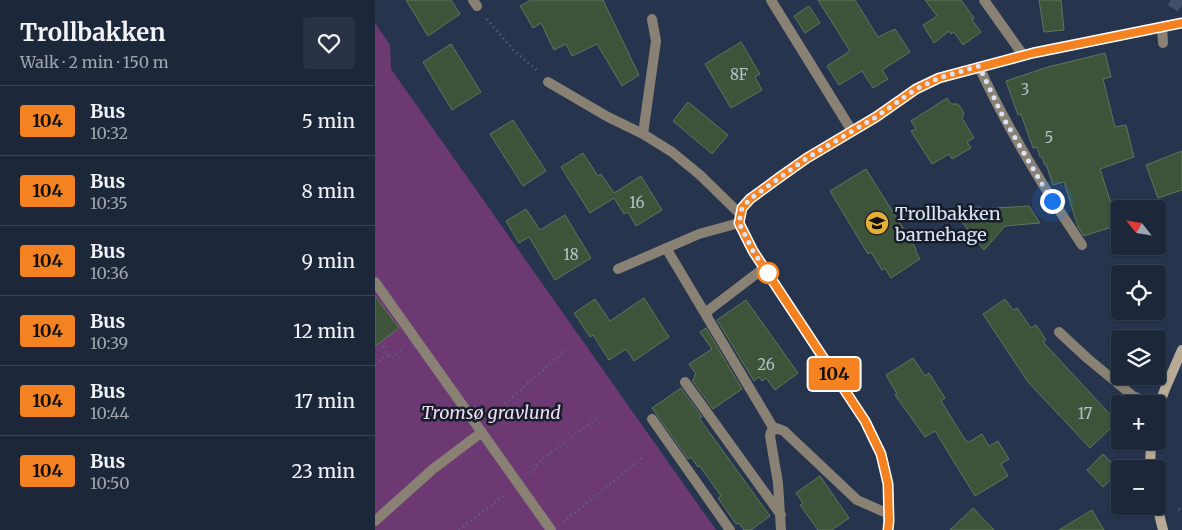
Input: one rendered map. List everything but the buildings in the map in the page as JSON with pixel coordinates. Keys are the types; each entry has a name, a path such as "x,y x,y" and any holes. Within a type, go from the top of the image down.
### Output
{"street":[{"path":"771,0 852,131"},
{"path":"984,0 1023,55"},
{"path":"643,134 656,41 652,19"},
{"path":"739,219 742,208 750,199 780,177 807,158 876,117 916,89 939,78 1023,55 1182,23"},
{"path":"1162,26 1163,43"},
{"path":"979,66 1025,158 1082,245"},
{"path":"548,82 608,118 643,134 672,152 700,174 739,219 753,251 865,421 881,454 888,484 888,530"},
{"path":"619,269 699,234 739,219"},
{"path":"666,248 774,429"},
{"path":"705,313 764,268"},
{"path":"375,282 551,530"},
{"path":"1059,332 1132,395"},
{"path":"1161,395 1182,350"},
{"path":"685,382 781,516"},
{"path":"651,419 730,530"},
{"path":"781,530 778,483 769,436 774,429 779,428 857,500 889,514"},
{"path":"375,521 480,429"},
{"path":"1159,515 1163,530"}],"path":[{"path":"475,3 501,36 548,82"},
{"path":"383,347 390,358 417,341"},
{"path":"480,429 569,347"},
{"path":"375,364 388,354"},
{"path":"561,524 642,458"}],"green space":[{"name":"Tromsø gravlund","path":"375,23 390,45 391,69 716,530 375,530"}],"tunnel":[{"path":"1171,0 1182,7"}],"bus line":[{"name":"104","path":"888,530 888,484 881,454 865,421 753,251 739,223 742,208 750,199 807,158 876,117 916,89 939,78 1033,53 1182,23"}],"place":[{"name":"Trollbakken barnehage","path":"877,223"}],"route":[{"path":"768,273 753,251 739,223 742,208 750,199 807,158 876,117 916,89 939,78 979,66 1025,158 1052,201"}]}
